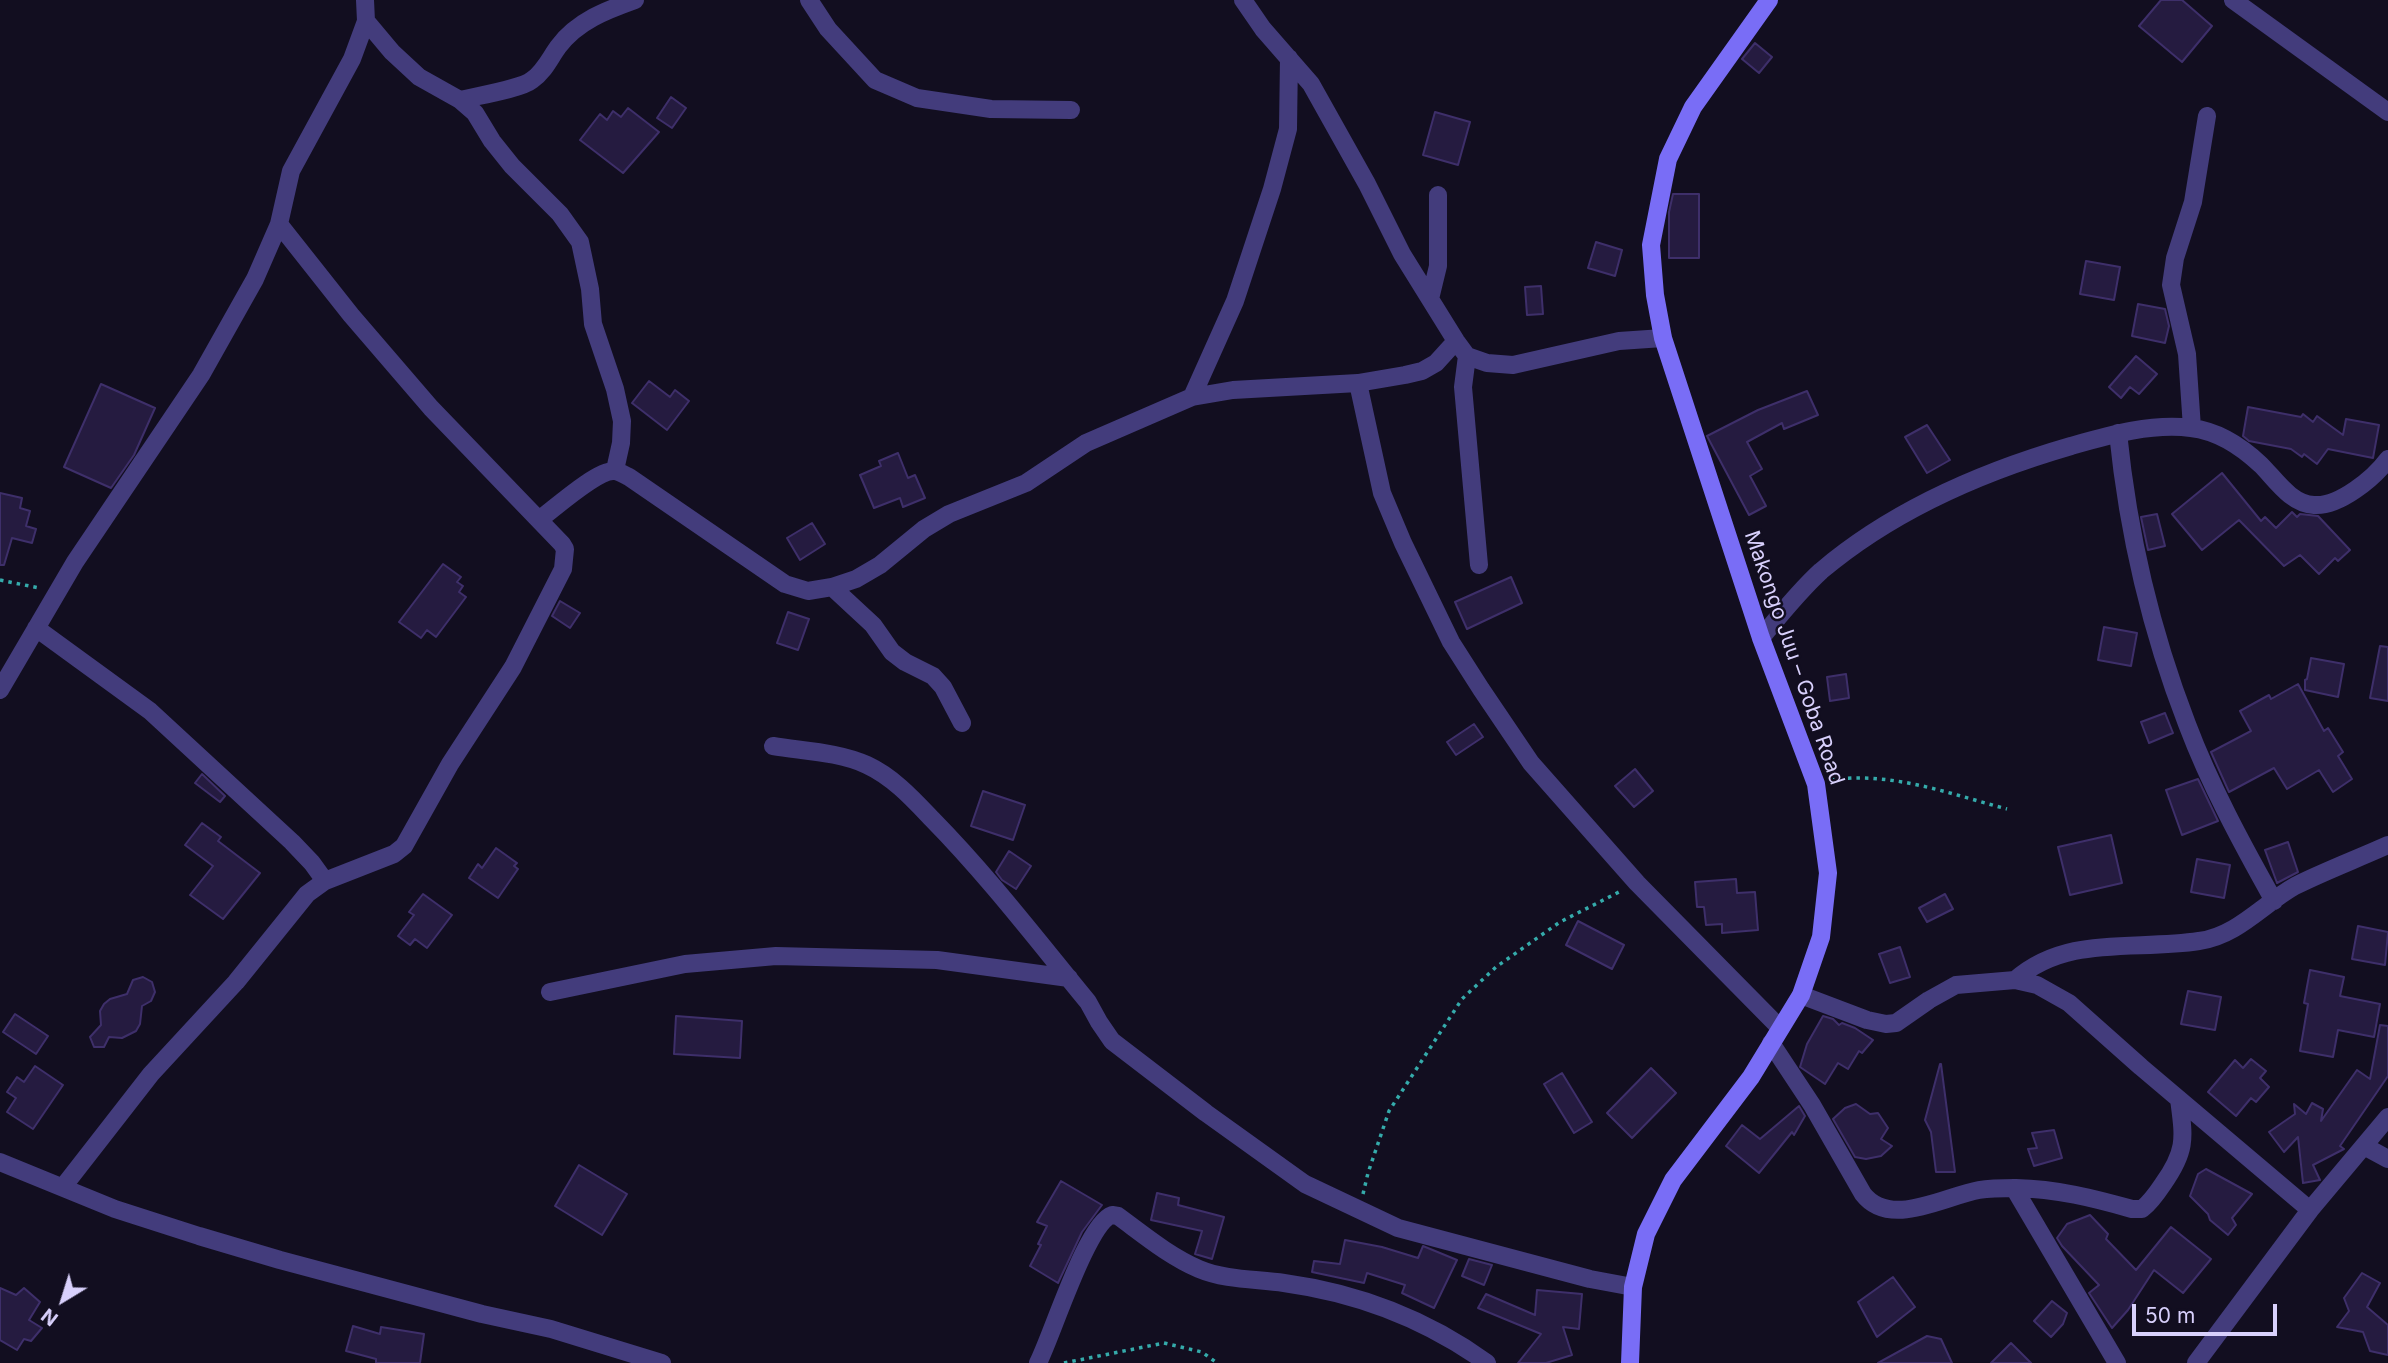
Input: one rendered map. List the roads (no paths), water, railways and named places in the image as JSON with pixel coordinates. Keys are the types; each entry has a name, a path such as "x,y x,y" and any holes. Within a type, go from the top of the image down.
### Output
{"street":[{"path":"0,690 58,591 201,375 255,279 279,224 291,171 352,59 366,20 365,0"},
{"path":"460,100 530,82 541,72 560,44 575,30 594,16 635,0"},
{"path":"809,0 828,29 875,80 917,97 991,109 1071,110"},
{"path":"1243,0 1311,84 1367,184 1402,254 1467,356 1487,363 1513,365 1619,341 1663,338"},
{"name":"Makongo Juu – Goba Road","path":"1630,1363 1633,1287 1646,1234 1673,1180 1751,1077 1801,995 1821,937 1828,873 1816,784 1761,638 1663,338 1655,295 1651,245 1668,159 1693,107 1769,0"},
{"path":"2233,0 2388,112"},
{"path":"366,20 392,52 414,72 460,100 475,113 499,149 560,214 580,242 590,289 593,324 615,389 622,421 621,443 615,470"},
{"path":"1192,397 1235,301 1272,189 1288,129 1289,58"},
{"path":"2192,428 2187,354 2171,285 2175,258 2193,202 2207,116"},
{"path":"1430,299 1438,266 1438,195"},
{"path":"63,1187 151,1074 236,982 307,894 325,881 394,854 404,846 450,764 513,667 563,569 565,549 540,519 475,456 431,408 351,315 279,224"},
{"path":"540,519 603,473 615,470 785,584 808,591 832,587 856,579 880,565 925,529 949,514 1026,483 1086,443 1192,397 1245,389 1358,383 1422,371 1436,363 1456,341"},
{"path":"1467,356 1463,387 1479,565"},
{"path":"1358,383 1382,493 1451,642 1531,763 1776,1036 1870,1204 1892,1210 1932,1204 1978,1190 2014,1188 2061,1190 2141,1209 2154,1198 2181,1154 2183,1140 2179,1099"},
{"path":"1761,638 1786,607 1820,573 1894,519 1980,477 2031,458 2118,433 2152,428 2192,428 2226,438 2258,462 2294,498 2304,504 2316,506 2333,503 2359,487 2388,458"},
{"path":"2118,433 2123,488 2133,539 2166,663 2188,725 2226,809 2274,901"},
{"path":"832,587 873,625 892,652 933,676 943,687 962,723"},
{"path":"36,628 150,711 292,842 325,881"},
{"path":"773,746 865,764 886,776 908,794 977,866 1088,1002 1112,1041 1305,1184 1398,1228 1590,1279 1633,1287"},
{"path":"2015,980 2046,958 2085,948 2201,941 2233,929 2294,887 2388,845"},
{"path":"550,992 685,964 776,957 937,960 1069,978"},
{"path":"1801,995 1867,1020 1886,1024 1896,1023 1956,985 2015,980 2037,985 2069,1003 2310,1210"},
{"path":"2196,1363 2310,1210 2388,1117"},
{"path":"2364,1146 2388,1159"},
{"path":"0,1162 115,1209 257,1254 482,1314 551,1329 662,1363"},
{"path":"2014,1188 2118,1363"},
{"path":"1038,1363 1078,1263 1104,1219 1112,1215 1118,1216 1170,1254 1201,1269 1233,1278 1284,1283 1338,1293 1382,1306 1422,1324 1486,1363"}]}
